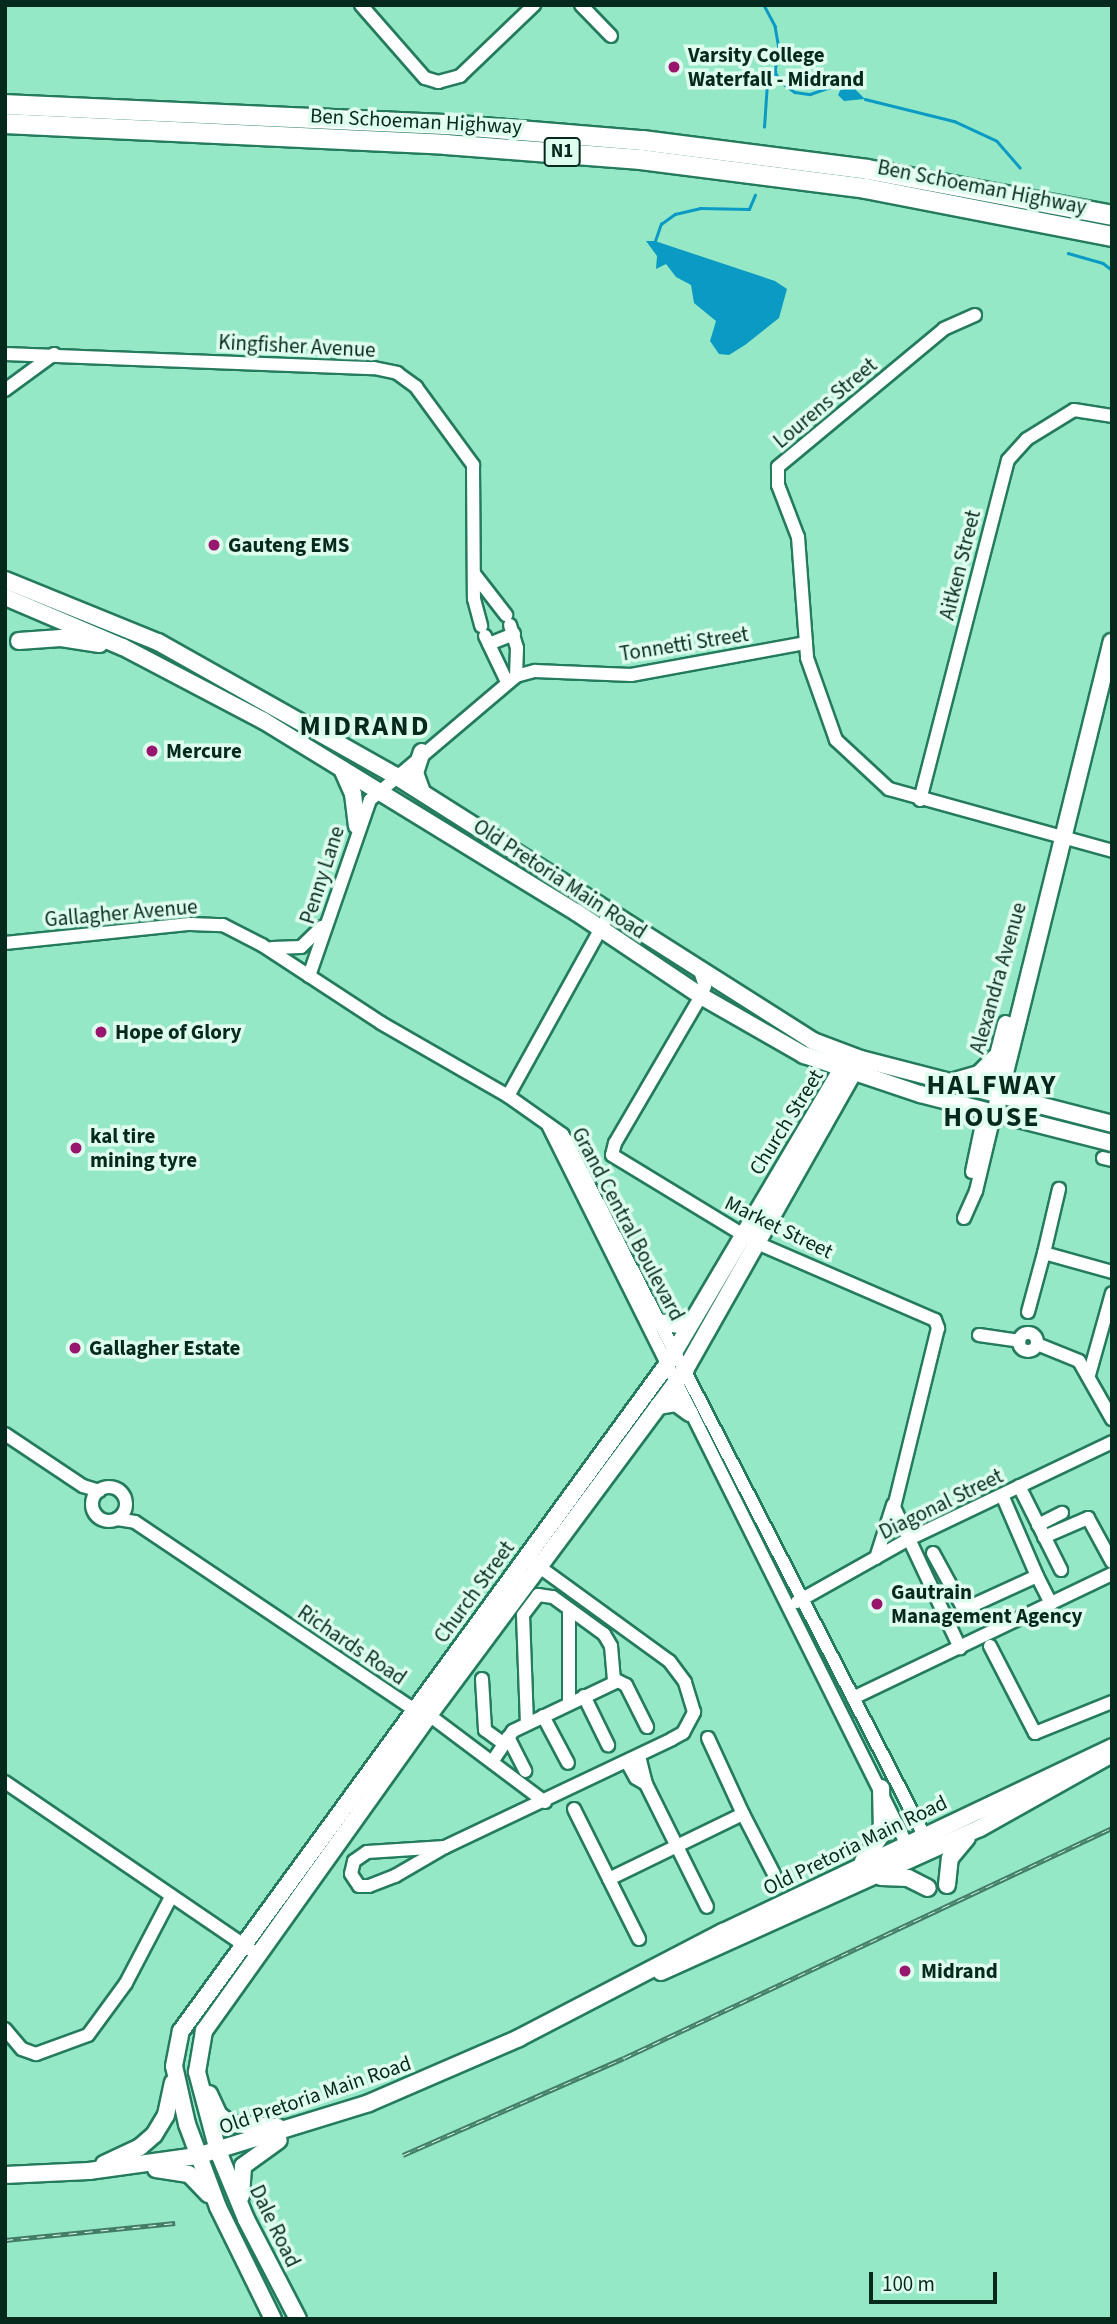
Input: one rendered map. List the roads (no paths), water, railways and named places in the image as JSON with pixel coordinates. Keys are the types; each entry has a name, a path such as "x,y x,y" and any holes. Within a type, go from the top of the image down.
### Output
{"highway":[{"name":"Ben Schoeman Highway","path":"5,104 593,135 867,169 1112,215"},
{"name":"Ben Schoeman Highway","path":"5,123 445,144 640,159 865,188 1112,236"}],"main road":[{"name":"Old Pretoria Main Road","path":"5,580 158,642 394,775 813,1041 855,1057 1112,1124"},
{"name":"Old Pretoria Main Road","path":"5,597 123,647 379,789 701,996 783,1044 848,1073 1112,1143"},
{"path":"19,641 61,638 123,647"},
{"name":"Alexandra Avenue","path":"990,1111 1112,642"},
{"path":"422,751 415,773 422,792"},
{"path":"341,768 353,794 357,827"},
{"name":"Alexandra Avenue","path":"994,1094 996,1057 1034,917 1047,892"},
{"name":"Church Street","path":"422,1713 541,1568 680,1377 757,1242 855,1057"},
{"path":"949,1083 979,1074 996,1057"},
{"name":"Church Street","path":"197,2156 174,2066 184,2025 249,1949 422,1713 526,1557 666,1366 741,1234 848,1073"},
{"path":"658,1322 688,1326"},
{"path":"658,1406 676,1403 691,1413"},
{"name":"Old Pretoria Main Road","path":"620,1987 643,1971 924,1834 1112,1747"},
{"name":"Old Pretoria Main Road","path":"5,2175 93,2170 197,2156 307,2124 459,2066 620,1987 694,1960 981,1828 1112,1753"},
{"path":"844,1874 871,1855 878,1845 884,1822 881,1788"},
{"path":"947,1885 951,1854 981,1828"},
{"path":"864,1880 898,1876 928,1888"},
{"name":"Church Street","path":"218,2151 197,2072 201,2039 249,1949"},
{"path":"201,2039 208,2093 223,2119 254,2128 307,2124"},
{"path":"93,2170 140,2147 154,2135 170,2104 174,2066"},
{"path":"253,2233 241,2194 241,2170 257,2152 307,2124"},
{"name":"Dale Road","path":"218,2151 253,2233 298,2319"},
{"name":"Dale Road","path":"197,2156 218,2207 273,2319"},
{"path":"93,2170 184,2172 199,2182 218,2207"}],"street":[{"path":"361,5 425,78 438,82 460,76 534,5"},
{"path":"581,5 611,36"},
{"name":"Lourens Street","path":"806,643 798,537 778,485 778,467 944,329 975,315"},
{"name":"Kingfisher Avenue","path":"5,354 374,368 397,373 416,387 473,465 474,599 485,635 511,679"},
{"path":"5,390 54,354"},
{"name":"Aitken Street","path":"920,800 1008,460 1027,439 1074,410 1112,416"},
{"path":"394,775 511,679 510,624 475,575"},
{"path":"485,635 510,624"},
{"path":"806,643 836,740 880,782 920,800 1112,851"},
{"name":"Tonnetti Street","path":"511,679 535,671 631,675 806,643"},
{"name":"Penny Lane","path":"309,976 357,827 379,789 394,775"},
{"path":"548,1125 508,1096 610,912"},
{"path":"262,945 275,950 301,947 327,921"},
{"name":"Gallagher Avenue","path":"5,943 205,923 223,925 262,945 381,1023 508,1096"},
{"path":"700,971 705,986 701,996"},
{"name":"Market Street","path":"701,996 612,1152 616,1160 741,1234 925,1312 937,1323 894,1500"},
{"name":"Alexandra Avenue","path":"964,1218 990,1111"},
{"name":"Grand Central Boulevard","path":"548,1125 568,1143 674,1351 691,1413 790,1605 914,1858"},
{"name":"Grand Central Boulevard","path":"548,1125 666,1366 680,1377 805,1598 931,1850"},
{"path":"1028,1312 1059,1188"},
{"path":"1044,1253 1112,1272"},
{"path":"1089,1375 1112,1293"},
{"path":"979,1335 1020,1341 1030,1333 1037,1345 1075,1357 1089,1375 1112,1419"},
{"path":"5,1434 96,1495"},
{"name":"Diagonal Street","path":"790,1605 909,1539 1112,1442"},
{"path":"1019,1486 1061,1570"},
{"path":"115,1489 125,1506 117,1519 97,1516 96,1495 115,1489"},
{"path":"1002,1495 1051,1604"},
{"path":"894,1500 909,1539 960,1648"},
{"path":"876,1558 894,1500"},
{"name":"Richards Road","path":"125,1506 135,1522"},
{"path":"1041,1531 1062,1513"},
{"path":"1041,1531 1088,1518 1112,1562"},
{"name":"Richards Road","path":"117,1519 135,1522 422,1713 545,1802"},
{"path":"933,1553 962,1606 967,1608 1037,1576"},
{"path":"445,1847 368,1852 354,1861 351,1874 359,1886 379,1884 445,1847 545,1802 683,1732 690,1724 694,1712 685,1682 669,1661 526,1557"},
{"path":"853,1698 1112,1574"},
{"path":"527,1724 524,1611 538,1595 546,1594 609,1641 614,1682"},
{"path":"569,1610 569,1703"},
{"path":"990,1646 1035,1733 1112,1702"},
{"path":"482,1679 485,1730 506,1740 525,1771"},
{"path":"492,1762 506,1740 527,1724 614,1682 626,1685 647,1727"},
{"path":"584,1696 608,1745"},
{"path":"543,1716 568,1763"},
{"path":"708,1738 774,1874"},
{"path":"633,1759 636,1778 646,1784 706,1907"},
{"path":"5,1782 249,1949"},
{"path":"574,1809 639,1939"},
{"path":"609,1879 743,1814"},
{"path":"5,2029 22,2049 36,2054 71,2045 90,2034 126,1983 171,1897"}],"water":[{"path":"844,82 857,83 855,89 865,99 844,101 838,95"},
{"path":"646,241 655,241 775,281 787,289 779,318 729,355 719,354 710,341 716,321 694,303 691,285 676,277 666,264 656,269 657,256"}],"waterway":[{"path":"764,5 775,26 779,49 775,72 781,82 795,92 810,94 844,82"},
{"path":"764,127 767,83 775,72"},
{"path":"865,99 954,121 997,141 1020,167"},
{"path":"655,241 661,224 675,214 700,208 749,209 755,195"},
{"path":"1068,253 1103,263 1112,270"}],"railway":[{"path":"403,2155 624,2058 1112,1828"},
{"path":"5,2240 175,2223"}],"place":[{"name":"Varsity College Waterfall - Midrand","path":"674,67"},
{"name":"Gauteng EMS","path":"214,545"},
{"name":"Mercure","path":"152,751"},
{"name":"Hope of Glory","path":"101,1032"},
{"name":"kal tire mining tyre","path":"76,1148"},
{"name":"Gallagher Estate","path":"75,1348"},
{"name":"Gautrain Management Agency","path":"877,1604"},
{"name":"Midrand","path":"905,1971"}],"district":[{"name":"MIDRAND","path":"365,726"},
{"name":"HALFWAY HOUSE","path":"992,1101"}]}
